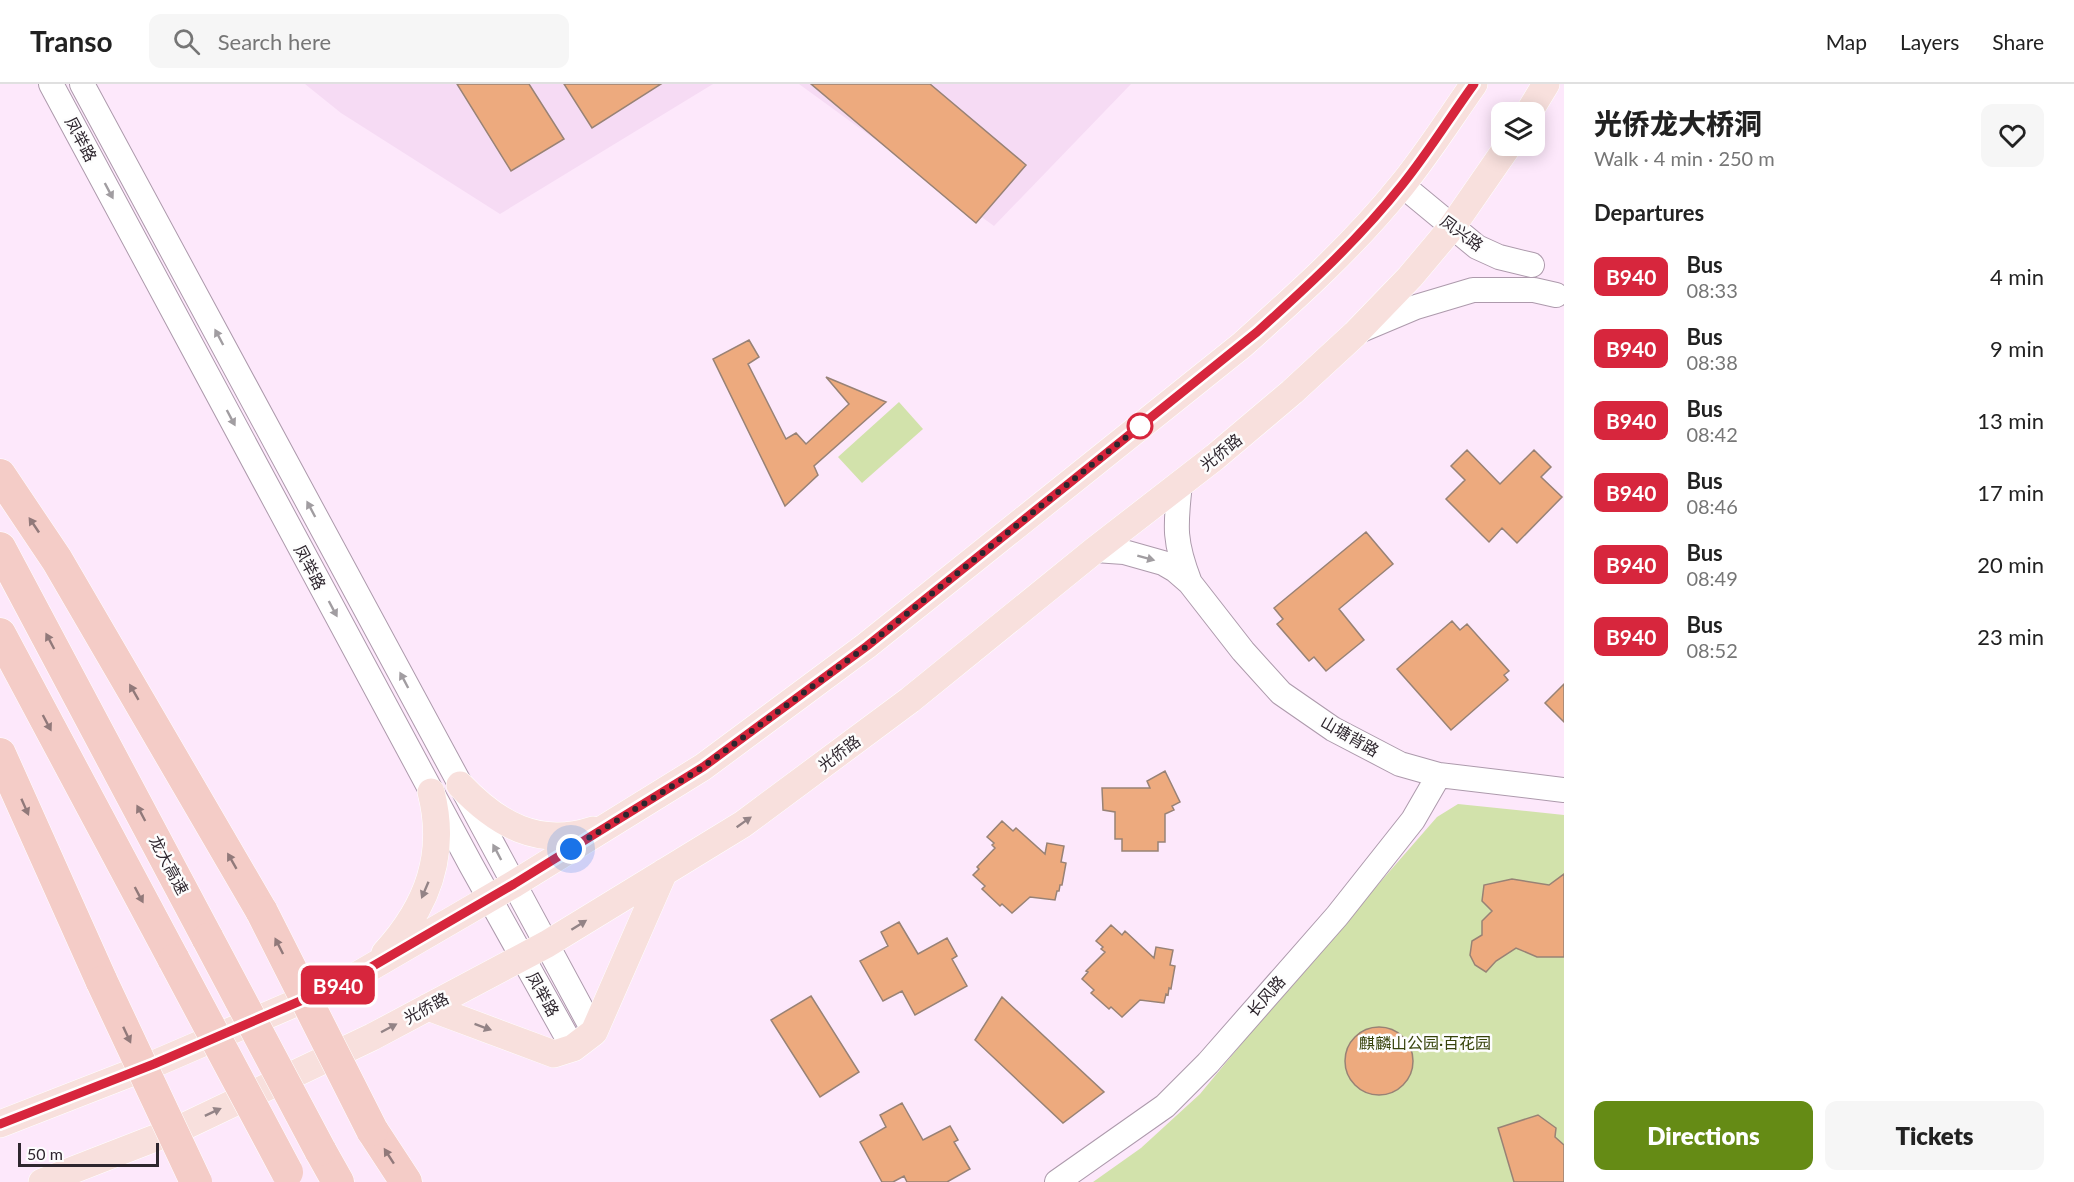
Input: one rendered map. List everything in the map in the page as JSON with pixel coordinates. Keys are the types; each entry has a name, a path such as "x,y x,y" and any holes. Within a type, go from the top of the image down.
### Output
{"highway":[{"path":"0,475 57,560 262,912 372,1130 406,1182"},
{"name":"龙大高速","path":"0,548 338,1182"},
{"path":"0,634 289,1177"},
{"path":"0,754 102,982 196,1182"}],"main road":[{"path":"0,1124 154,1064 349,980 514,884 703,767 867,646 1242,345 1301,292 1361,232 1402,185 1474,84"},
{"path":"1535,102 1546,84"},
{"name":"光侨路","path":"42,1182 181,1128 372,1037 547,944 743,824 910,700 1292,392 1410,277 1452,228 1501,156"},
{"path":"460,785 489,812 529,833 564,836 585,833 608,825"},
{"path":"363,972 393,944 419,904 428,884 438,846 436,810 431,792"},
{"path":"428,1007 554,1054 584,1040 664,872"}],"street":[{"name":"凤举路","path":"51,84 489,898 522,957 584,1040"},
{"name":"凤举路","path":"82,84 547,944 584,1040"},
{"name":"凤兴路","path":"1402,185 1478,247 1492,254 1532,265"},
{"path":"1354,334 1416,307 1473,290 1534,290 1556,295"},
{"path":"1180,484 1176,531 1178,548 1190,583"},
{"path":"1095,550 1124,552 1163,562 1190,583"},
{"name":"山塘背路","path":"1190,583 1243,651 1281,693 1333,729 1400,764 1439,775 1564,789"},
{"name":"长风路","path":"1058,1182 1165,1106 1208,1063 1351,898 1413,820 1439,775"}],"shaded area":[{"path":"305,84 713,84 500,214 341,113"},
{"path":"799,84 1131,84 994,226"}],"green space":[{"path":"899,402 923,429 862,483 838,457"},
{"name":"麒麟山公园·百花园","path":"1458,804 1564,815 1564,1182 1093,1182 1141,1148 1200,1094 1286,990 1437,817"}],"building":[{"path":"457,84 529,84 564,139 511,171"},
{"path":"564,84 661,84 592,128"},
{"path":"811,84 930,84 1026,165 976,223"},
{"path":"749,340 759,357 748,364 786,439 796,433 806,444 849,404 826,377 886,402 814,466 818,475 785,506 713,359"},
{"path":"1467,450 1500,484 1534,450 1551,467 1541,477 1562,497 1517,543 1502,528 1489,542 1446,499 1465,480 1451,466"},
{"path":"1366,532 1393,564 1339,609 1364,640 1326,671 1314,657 1309,661 1277,624 1283,619 1274,608"},
{"path":"1452,621 1460,630 1467,624 1509,671 1504,675 1508,680 1451,730 1397,669"},
{"path":"1564,684 1564,722 1545,703"},
{"path":"1165,771 1180,802 1172,806 1174,810 1165,814 1165,842 1158,842 1158,851 1122,851 1122,839 1115,839 1115,812 1103,810 1102,788 1150,788 1147,781"},
{"path":"1002,821 1013,831 1016,828 1045,854 1047,843 1064,846 1061,862 1066,863 1062,885 1057,891 1055,900 1030,897 1012,913 1002,904 1000,906 982,889 985,886 973,875 979,869 977,867 995,848 992,845 994,843 987,837"},
{"path":"1564,874 1564,957 1537,957 1516,948 1496,961 1486,972 1475,965 1470,955 1472,941 1482,935 1482,921 1492,911 1482,901 1484,885 1512,879 1549,885"},
{"path":"899,922 918,954 947,938 957,956 952,959 967,986 915,1015 902,991 883,1001 860,961 888,946 881,932"},
{"path":"1111,925 1122,935 1125,931 1154,958 1156,947 1173,950 1170,965 1175,966 1171,989 1169,988 1168,995 1166,994 1164,1003 1140,1000 1122,1017 1091,993 1094,990 1082,979 1088,972 1086,971 1105,952 1096,941"},
{"path":"811,996 859,1072 820,1097 771,1020"},
{"path":"1002,997 1104,1092 1063,1123 975,1040"},
{"path":"1379,1027 1392,1030 1403,1037 1410,1048 1413,1061 1410,1074 1403,1085 1392,1092 1379,1095 1366,1092 1355,1085 1348,1074 1345,1061 1348,1048 1355,1037 1366,1030"},
{"path":"902,1103 923,1140 950,1126 958,1140 954,1142 970,1169 947,1182 907,1182 904,1176 893,1182 882,1182 860,1142 886,1127 880,1115"},
{"path":"1538,1115 1556,1128 1555,1137 1564,1145 1564,1182 1514,1182 1498,1128"}],"bus line":[{"name":"B940","path":"0,1124 154,1064 349,980 514,884 703,767 867,646 1257,332 1361,232 1402,185 1474,84"}],"route":[{"path":"571,849 703,767 867,646 1140,426"}]}
